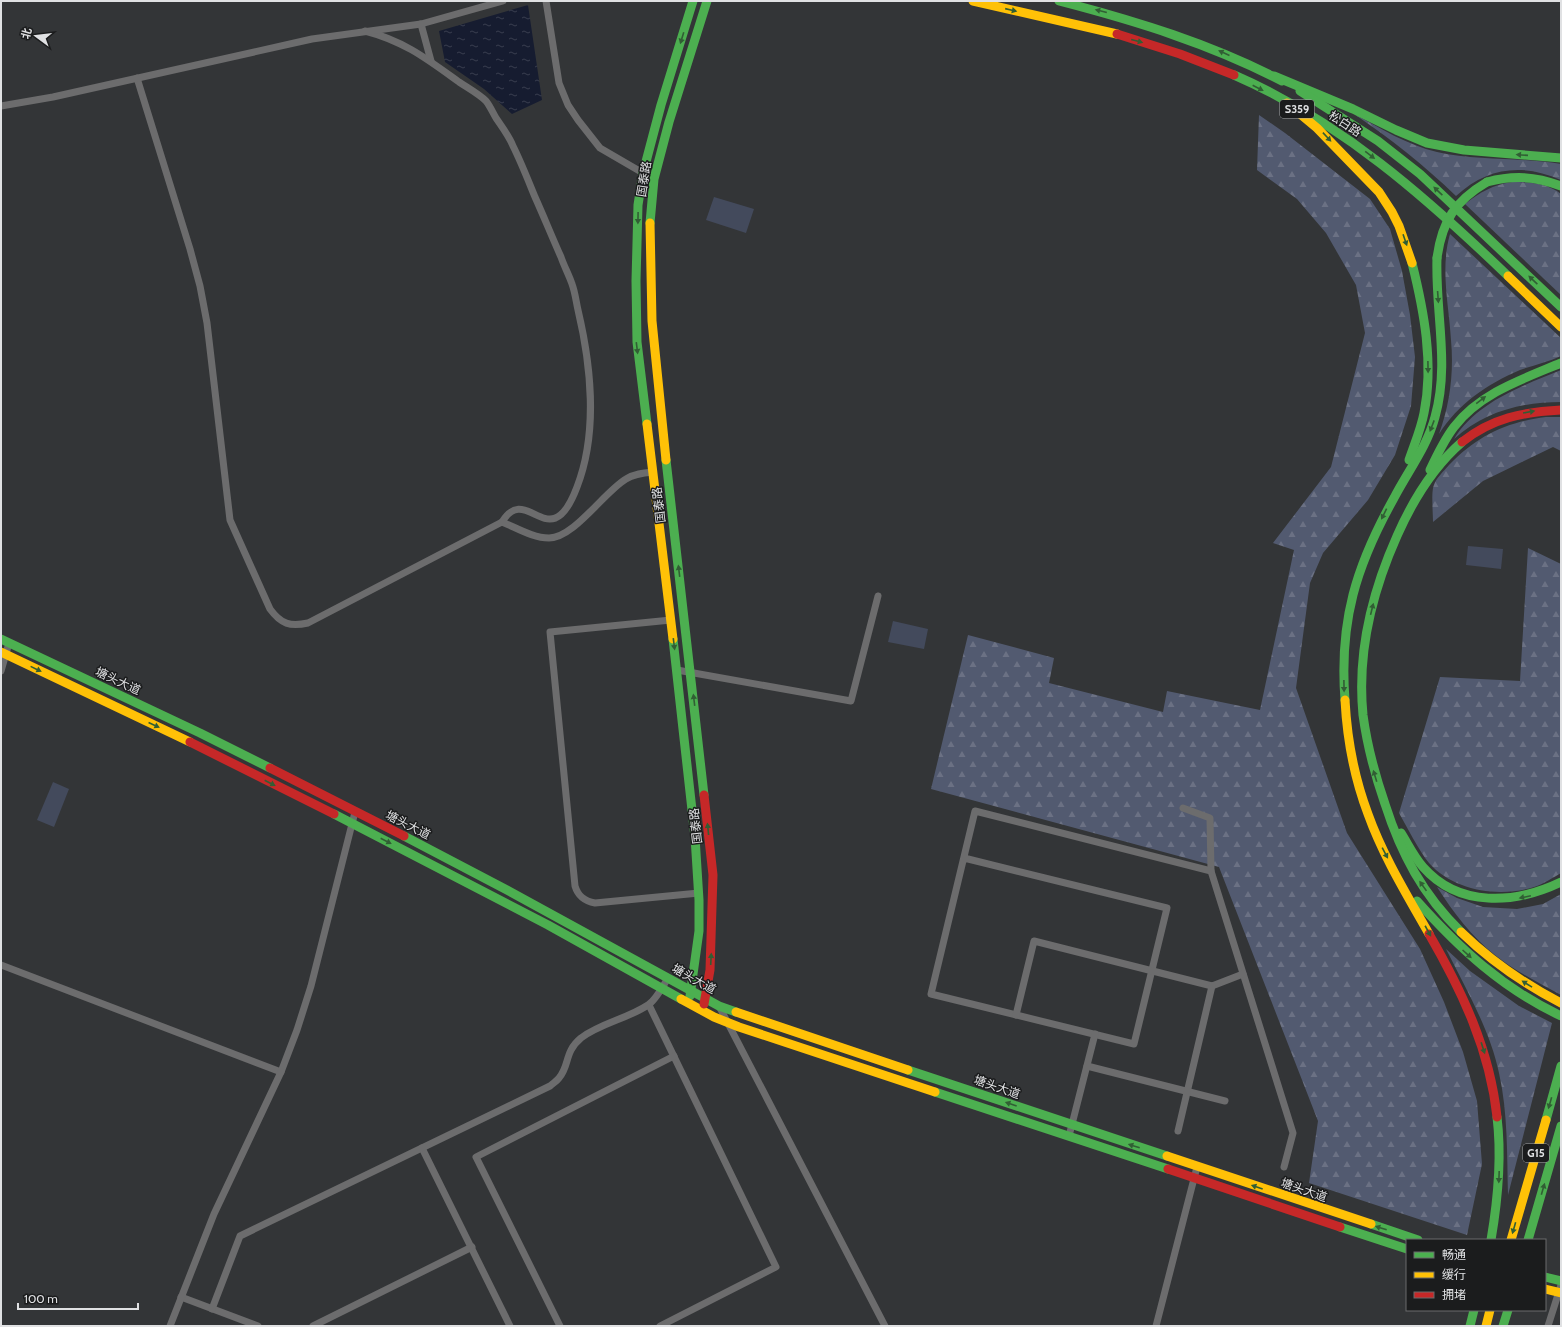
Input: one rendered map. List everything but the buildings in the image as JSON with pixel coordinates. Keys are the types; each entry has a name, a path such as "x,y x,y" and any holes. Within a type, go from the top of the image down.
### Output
{"main road":[{"name":"国泰路","path":"687,1003 692,992 699,931 699,893 695,837 677,670 637,342 638,205 643,173 661,105 694,1"},
{"name":"国泰路","path":"702,1011 706,1000 710,970 713,875 660,411 652,321 650,224 654,179 668,122 706,1"},
{"name":"松白路","path":"973,1 1151,44 1247,82 1287,103 1340,134 1369,154 1400,179 1458,230 1561,327"},
{"name":"松白路","path":"1059,1 1132,20 1210,46 1274,76 1326,107 1398,156 1420,174 1561,307"},
{"path":"1274,76 1354,109 1413,137 1438,146 1464,150 1561,158"},
{"path":"1287,103 1303,114 1317,127 1382,197 1397,221 1409,253 1417,284 1427,344 1428,384 1421,425 1403,480"},
{"path":"1491,1238 1498,1196 1500,1146 1498,1119 1492,1079 1478,1033 1464,1000 1450,971 1382,846 1370,820 1352,754 1345,712 1344,688 1346,627 1354,587 1364,559 1374,536 1403,480 1427,439 1434,421 1441,389 1443,361 1437,288 1437,258 1441,233 1451,212 1466,195 1487,182 1511,176 1528,176 1546,180 1561,186"},
{"path":"1561,362 1513,382 1486,396 1461,417 1450,430 1440,447 1387,560 1375,597 1364,648 1362,700 1366,738 1371,762 1388,813 1409,865 1437,904 1461,932 1493,961 1511,974 1530,987 1561,1003"},
{"path":"1421,490 1435,469 1448,455 1464,440 1480,429 1494,422 1522,413 1561,410"},
{"name":"塘头大道","path":"5,641 200,733 500,886 719,1006 1415,1239"},
{"name":"塘头大道","path":"4,653 195,744 352,824 548,925 702,1011 728,1022 1406,1249"},
{"path":"1388,813 1423,866 1434,878 1463,893 1478,897 1507,900 1538,894 1561,882"},
{"path":"1403,885 1452,939 1486,970 1528,999 1561,1016"},
{"name":"G15","path":"1511,1239 1561,1066"},
{"name":"G15","path":"1528,1239 1561,1126"},
{"path":"1549,1167 1561,1136"},
{"path":"1546,1277 1561,1281"},
{"path":"1546,1289 1560,1290"},
{"path":"1470,1326 1474,1311"},
{"path":"1486,1326 1490,1311"},
{"path":"1503,1326 1508,1311"}],"street":[{"path":"1,106 53,97 312,39 421,24 503,1"},
{"path":"546,1 559,83 568,105 600,148 643,173"},
{"path":"421,24 431,61"},
{"path":"137,78 200,286 207,323 230,520 270,609 277,618 286,624 297,626 308,623 502,522 512,510 519,508 526,509 545,519 553,519 560,516 566,510 577,488 585,463 589,438 590,386 584,335 572,284 513,144 485,101 431,61 400,43 366,31"},
{"path":"502,522 535,536 550,538 564,534 626,480 639,474 653,472"},
{"path":"677,670 851,701 878,596"},
{"path":"671,620 550,632 575,886 580,896 595,904 699,893"},
{"path":"1,671 5,641"},
{"path":"1183,808 1210,818 1211,871 1293,1133 1284,1167"},
{"path":"964,858 1168,908 1134,1044 931,994 975,811 1211,871"},
{"path":"170,1326 214,1214 281,1072 297,1030 311,986 355,812"},
{"path":"1016,1015 1034,941 1212,986 1243,974"},
{"path":"1,965 281,1072"},
{"path":"212,1309 240,1236 550,1086 559,1079 563,1072 568,1055 572,1048 581,1039 592,1031 649,1005 668,978"},
{"path":"1178,1132 1212,986"},
{"path":"649,1005 776,1267 660,1326"},
{"path":"719,1006 885,1326"},
{"path":"1069,1136 1095,1034"},
{"path":"560,1326 476,1157 674,1056"},
{"path":"1087,1066 1225,1101"},
{"path":"422,1148 510,1326"},
{"path":"1156,1326 1197,1167"},
{"path":"313,1326 472,1248"},
{"path":"1548,1326 1560,1290"},
{"path":"181,1297 258,1326"}],"green space":[{"path":"1354,114 1404,141 1437,152 1467,157 1530,160 1561,164 1561,180 1533,171 1506,171 1480,179 1468,186 1456,196 1407,153"},
{"path":"1259,115 1285,133 1370,199 1390,229 1402,271 1410,315 1415,357 1411,406 1395,455 1368,500 1323,553 1310,583 1296,688 1347,833 1420,949 1444,1002 1463,1052 1477,1101 1482,1164 1467,1235 1309,1183 1318,1121 1219,867 931,789 968,635 1054,658 1049,683 1163,712 1167,691 1260,710 1294,550 1273,543 1331,467 1365,333 1356,285 1326,233 1297,199 1257,170"},
{"path":"1512,182 1544,185 1561,194 1561,295 1465,204 1487,190"},
{"path":"1450,234 1561,338 1561,356 1520,370 1485,388 1455,413 1439,434 1446,411 1452,364 1445,274 1447,247"},
{"path":"1561,370 1561,402 1546,402 1504,410 1490,415 1454,439 1475,415 1488,405 1516,389"},
{"path":"1561,417 1561,451 1553,447 1483,481 1433,522 1433,488 1438,477 1449,465 1470,446 1493,432 1531,419"},
{"path":"1528,548 1561,564 1561,873 1545,883 1534,887 1506,892 1492,892 1464,886 1439,873 1429,863 1417,846 1399,813 1440,677 1520,681"},
{"path":"1437,887 1457,898 1483,907 1517,909 1543,904 1561,894 1561,995 1519,972 1487,948 1463,924"},
{"path":"1446,949 1470,971 1519,1006 1552,1023 1508,1195 1506,1119 1502,1088 1495,1057 1484,1025"}],"shaded area":[{"path":"714,197 754,209 746,233 706,220"},
{"path":"1468,546 1503,549 1501,569 1466,565"},
{"path":"893,621 928,629 924,649 888,642"},
{"path":"53,782 69,789 54,827 37,820"}],"water":[{"path":"528,5 542,100 512,114 484,89 445,62 439,31"}],"traffic: fast":[{"path":"647,424 637,342 636,281 638,205 643,173 661,105 693,1"},
{"path":"650,223 654,179 669,122 707,1"},
{"path":"1059,1 1145,25 1201,45 1282,81"},
{"path":"1234,75 1273,94 1346,138 1380,163 1446,218 1508,276"},
{"path":"1274,76 1353,109 1427,143 1464,150 1561,158"},
{"path":"1300,91 1378,141 1420,174 1561,307"},
{"path":"1487,182 1506,178 1533,178 1561,186"},
{"path":"1437,258 1442,233 1452,213 1466,197 1487,182"},
{"path":"1345,700 1344,671 1348,619 1360,571 1369,547 1381,523 1427,439 1435,417 1439,397 1442,358 1437,258"},
{"path":"1409,460 1423,419 1428,376 1428,357 1424,319 1412,263"},
{"path":"1430,470 1450,432 1476,405 1517,381 1561,363"},
{"path":"1461,932 1447,918 1424,888 1406,857 1391,822 1381,793 1367,737 1363,715 1362,669 1368,624 1374,601 1380,579 1397,536 1409,510 1424,486 1442,462 1462,442"},
{"path":"666,460 704,795"},
{"path":"1,639 200,733 270,768"},
{"path":"673,639 695,837 699,900 699,931 690,996"},
{"path":"334,814 548,925 681,999"},
{"path":"1401,833 1423,867 1437,880 1453,890 1470,896 1507,898 1525,895 1561,882"},
{"path":"404,836 507,890 719,1006 736,1012"},
{"path":"1417,901 1449,935 1483,966 1520,993 1561,1016"},
{"path":"1546,1120 1561,1066"},
{"path":"908,1070 1167,1156"},
{"path":"935,1092 1168,1169"},
{"path":"1491,1239 1496,1209 1499,1163 1497,1117"},
{"path":"1528,1239 1561,1126"},
{"path":"1371,1224 1415,1239"},
{"path":"1340,1227 1406,1249"},
{"path":"1546,1277 1561,1281"},
{"path":"1470,1326 1474,1311"},
{"path":"1503,1326 1508,1311"}],"traffic: slow":[{"path":"973,1 1117,34"},
{"path":"1287,103 1317,128 1379,192 1399,226 1412,263"},
{"path":"650,223 652,321 666,460"},
{"path":"1508,276 1561,327"},
{"path":"647,424 673,639"},
{"path":"1,652 190,742"},
{"path":"1345,700 1347,729 1352,757 1368,814 1388,860 1429,934"},
{"path":"1461,932 1484,953 1508,971 1561,1003"},
{"path":"681,999 714,1017 739,1027 935,1092"},
{"path":"736,1012 908,1070"},
{"path":"1511,1239 1546,1120"},
{"path":"1167,1156 1371,1224"},
{"path":"1546,1289 1561,1293"},
{"path":"1486,1326 1490,1311"}],"traffic: jam":[{"path":"1117,34 1180,54 1234,75"},
{"path":"1462,442 1485,427 1508,418 1534,412 1561,410"},
{"path":"190,742 334,814"},
{"path":"270,768 404,836"},
{"path":"704,795 713,875 710,970 704,1004"},
{"path":"1429,934 1453,977 1473,1022 1488,1068 1497,1117"},
{"path":"1168,1169 1340,1227"}]}
